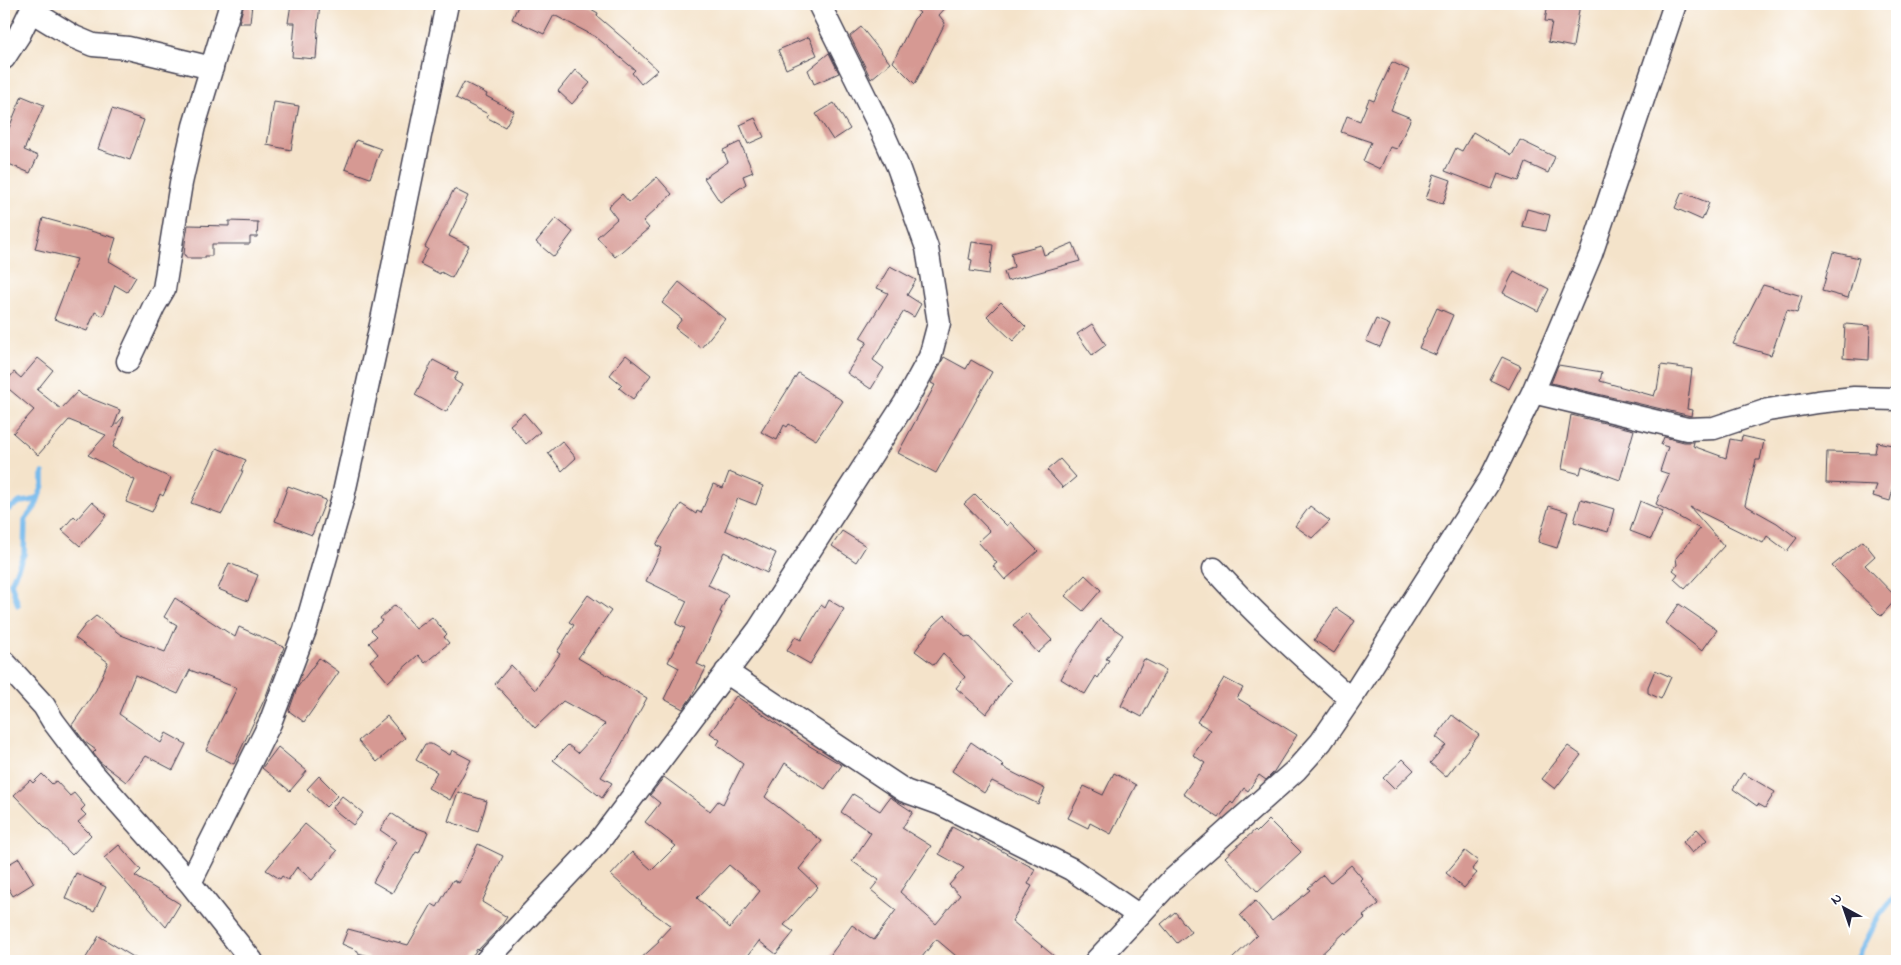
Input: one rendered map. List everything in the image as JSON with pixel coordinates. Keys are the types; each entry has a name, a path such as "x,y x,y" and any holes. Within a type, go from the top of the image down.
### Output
{"street":[{"path":"128,361 164,289 181,184 194,126 230,4"},
{"path":"190,883 270,723 305,630 343,498 447,4"},
{"path":"486,961 598,844 759,628 905,403 930,357 939,323 927,248 906,188 883,133 820,4"},
{"path":"1096,961 1170,882 1296,770 1321,742 1490,480 1533,392 1591,254 1675,4"},
{"path":"4,58 19,35 33,7 74,37 93,45 128,48 212,68"},
{"path":"1533,392 1687,430 1714,428 1768,410 1817,402 1854,398 1897,399"},
{"path":"1214,569 1239,597 1277,634 1350,699"},
{"path":"4,662 44,706 52,721 90,770 190,883 252,961"},
{"path":"726,672 905,791 941,804 1071,869 1138,915"}],"building":[{"path":"244,4 252,4 250,23 239,23"},
{"path":"291,4 320,4 316,59 292,57 295,23 288,23"},
{"path":"519,4 582,4 598,13 597,16 658,70 641,84 632,73 635,70 596,37 554,15 544,34 512,19"},
{"path":"910,4 949,4 939,15 945,23 915,84 893,62 914,19 920,13"},
{"path":"1548,4 1580,4 1573,47 1548,42 1552,22 1545,21"},
{"path":"861,27 890,63 871,79 850,36"},
{"path":"809,37 817,55 786,69 778,50"},
{"path":"829,53 839,73 814,84 808,70"},
{"path":"1392,62 1409,70 1391,110 1411,118 1397,149 1390,147 1380,169 1363,161 1371,142 1341,132 1347,116 1360,121 1369,99 1374,101"},
{"path":"575,70 590,83 572,104 558,91"},
{"path":"464,82 514,111 505,127 486,117 488,114 456,98"},
{"path":"22,96 44,105 24,150 38,156 30,173 4,162 4,126 9,128"},
{"path":"274,102 299,106 291,150 267,145"},
{"path":"834,103 850,129 833,140 816,114"},
{"path":"112,109 144,120 130,160 98,149"},
{"path":"755,118 764,137 748,144 740,125"},
{"path":"1473,132 1512,155 1520,140 1555,157 1548,173 1526,163 1519,181 1498,174 1492,189 1445,171 1456,148 1462,151"},
{"path":"356,140 381,149 370,178 345,169"},
{"path":"740,142 753,172 743,176 746,184 720,202 704,178 728,162 723,150"},
{"path":"1434,174 1451,180 1443,204 1426,199"},
{"path":"657,177 672,194 643,221 649,228 615,257 597,237 617,219 608,207 622,194 629,202"},
{"path":"454,189 468,196 449,236 469,246 452,278 420,264 428,249 425,247"},
{"path":"1682,192 1709,203 1702,220 1675,208"},
{"path":"1527,209 1550,215 1546,231 1522,226"},
{"path":"43,218 116,238 109,261 136,277 127,292 115,285 103,316 95,312 87,331 54,319 77,259 35,249"},
{"path":"556,218 573,232 554,257 536,242"},
{"path":"229,221 258,222 257,237 250,237 250,244 212,244 212,256 186,258 184,255 188,225 229,226"},
{"path":"972,242 993,245 989,274 970,271 972,260 969,259"},
{"path":"1073,243 1080,261 1007,281 1004,272 1014,267 1011,253 1041,245 1044,255"},
{"path":"1833,252 1859,258 1848,298 1822,291"},
{"path":"890,266 916,280 907,295 921,304 914,317 904,311 873,360 884,368 871,389 847,373 867,342 860,338 888,293 877,288"},
{"path":"1514,271 1549,289 1538,311 1503,293"},
{"path":"679,282 725,319 701,348 675,328 682,319 662,303"},
{"path":"1763,285 1802,296 1797,313 1787,310 1771,355 1733,344"},
{"path":"1001,302 1026,327 1013,341 987,316"},
{"path":"1437,308 1453,315 1436,355 1419,348"},
{"path":"1376,319 1390,325 1380,347 1366,341"},
{"path":"1092,324 1106,345 1092,355 1077,334"},
{"path":"1845,324 1870,326 1869,360 1843,358"},
{"path":"626,355 651,375 633,399 619,388 622,385 610,375"},
{"path":"944,357 966,369 971,360 992,372 936,473 898,453 935,385 931,383"},
{"path":"1502,357 1521,366 1509,389 1490,380"},
{"path":"38,358 53,370 37,390 61,409 78,391 82,395 120,410 113,428 124,417 113,447 149,468 171,478 163,496 160,494 152,512 126,502 135,480 88,455 106,435 69,420 38,455 13,433 34,410 4,385 14,372 21,378"},
{"path":"433,360 458,373 454,380 462,385 446,412 415,395"},
{"path":"1558,365 1602,372 1600,381 1654,396 1657,390 1661,365 1692,369 1687,409 1692,410 1691,416 1551,383"},
{"path":"798,373 843,401 816,440 789,424 787,427 784,425 777,440 761,432"},
{"path":"524,413 540,432 526,444 510,425"},
{"path":"1571,415 1634,430 1620,480 1582,466 1580,474 1562,469"},
{"path":"1742,436 1764,441 1760,460 1756,460 1745,505 1777,523 1797,538 1787,551 1767,536 1763,543 1690,507 1724,546 1685,589 1674,579 1678,574 1673,570 1677,565 1676,558 1700,529 1656,504 1669,474 1660,471 1668,447 1661,445 1664,437 1684,442 1694,442 1693,446 1726,458 1730,439 1741,441"},
{"path":"562,441 576,458 562,471 548,453"},
{"path":"1877,442 1897,446 1897,474 1890,501 1873,496 1877,485 1826,483 1827,452 1875,453"},
{"path":"217,448 246,460 241,471 243,471 222,514 191,503"},
{"path":"1060,459 1076,477 1063,488 1047,470"},
{"path":"729,472 763,486 756,505 738,498 725,530 776,553 767,573 724,552 708,585 728,595 720,612 722,613 697,664 706,668 683,709 664,699 679,668 668,662 685,628 676,624 687,601 646,581 662,548 656,545 681,504 696,514 697,511 701,513 713,484 723,488"},
{"path":"288,486 326,500 312,535 275,521"},
{"path":"975,494 1007,526 1010,522 1038,551 1005,580 993,566 997,563 978,542 990,531 964,504"},
{"path":"1581,499 1614,509 1608,532 1574,522"},
{"path":"1640,501 1663,511 1651,539 1630,531"},
{"path":"92,502 107,515 80,546 62,530 74,516 77,519"},
{"path":"1310,506 1330,521 1312,538 1295,526"},
{"path":"1549,506 1568,512 1557,548 1538,542"},
{"path":"842,531 866,546 856,562 832,546"},
{"path":"1863,541 1875,556 1865,565 1897,598 1881,616 1832,566"},
{"path":"229,563 258,575 248,601 218,589"},
{"path":"1085,575 1101,590 1083,611 1065,596"},
{"path":"588,595 611,611 578,658 647,698 601,777 612,783 602,798 553,760 568,745 578,753 605,724 563,701 535,728 495,684 511,665 535,690 560,654 557,652 574,625 569,622"},
{"path":"175,598 235,637 239,627 284,647 266,696 234,764 206,750 237,688 190,670 178,694 135,675 119,714 161,743 166,733 186,744 173,770 146,756 126,782 100,762 93,753 96,750 85,742 72,725 96,690 108,662 75,638 85,625 96,616 121,635 165,652 177,625 164,617"},
{"path":"829,600 844,609 810,664 787,651 795,637 801,640 821,605 825,608"},
{"path":"1679,604 1717,630 1702,651 1666,623"},
{"path":"395,605 416,629 432,617 447,634 444,637 449,643 425,663 418,655 388,682 370,661 378,654 369,643 377,636 371,630 382,621 380,618"},
{"path":"1336,608 1355,621 1334,653 1314,640"},
{"path":"1027,613 1052,640 1038,653 1013,625"},
{"path":"945,615 965,637 969,636 1011,681 986,714 956,688 965,677 943,653 934,665 915,651 934,625"},
{"path":"1100,619 1123,635 1106,659 1109,660 1098,678 1096,676 1085,694 1061,679 1073,657"},
{"path":"319,658 339,672 304,722 289,711 297,688"},
{"path":"1144,659 1166,670 1142,717 1121,706"},
{"path":"1655,670 1671,677 1661,699 1648,693 1648,687"},
{"path":"1224,678 1243,688 1237,698 1297,735 1273,773 1266,780 1259,775 1248,791 1244,788 1233,804 1231,802 1219,818 1183,794 1205,763 1193,755 1211,730 1197,722"},
{"path":"736,696 808,745 842,765 825,789 785,763 765,797 822,841 799,869 818,887 784,925 794,932 776,954 759,941 744,961 638,961 659,942 658,940 671,926 641,904 611,875 632,852 652,870 676,846 645,822 660,803 650,795 664,777 710,811 718,801 723,804 743,764 717,745 720,740 710,733","holes":["729,865 760,891 730,928 697,898"]},
{"path":"1452,715 1479,735 1446,777 1430,763 1446,745 1436,737"},
{"path":"387,716 405,738 377,762 358,741"},
{"path":"971,742 1004,765 1002,767 1045,789 1038,804 992,781 984,793 952,771"},
{"path":"425,744 431,744 450,755 452,750 471,760 450,800 428,788 437,772 416,760"},
{"path":"1568,746 1581,755 1555,789 1542,779"},
{"path":"278,747 307,771 290,791 262,768"},
{"path":"1403,759 1414,770 1394,789 1383,778"},
{"path":"1114,773 1136,785 1111,834 1090,823 1088,828 1068,818 1084,786 1103,795"},
{"path":"1743,773 1775,792 1765,808 1758,804 1757,806 1733,789"},
{"path":"42,774 52,784 56,781 70,796 74,793 85,806 81,810 86,815 78,822 91,835 72,855 14,795 30,780 33,783"},
{"path":"319,776 338,795 326,807 307,789"},
{"path":"458,792 487,801 478,832 448,821"},
{"path":"853,794 880,811 890,797 913,812 902,828 931,846 900,892 936,924 960,895 949,885 964,868 939,854 952,827 979,841 980,839 1035,869 1028,884 1032,886 1012,921 1060,961 962,961 936,939 919,961 826,961 852,925 874,940 896,910 871,890 879,880 852,861 871,833 841,812"},
{"path":"342,796 363,813 353,825 332,808"},
{"path":"391,813 409,825 428,832 419,853 416,852 392,893 373,882 396,841 380,830"},
{"path":"1269,820 1301,852 1258,892 1225,857"},
{"path":"305,824 337,851 312,880 297,867 288,880 282,876 280,879 266,870"},
{"path":"1697,829 1707,840 1692,853 1683,842"},
{"path":"478,844 503,856 482,902 507,917 501,926 477,949 469,961 368,961 369,956 358,953 358,951 342,944 348,929 408,945 432,904 437,907 453,880 459,883"},
{"path":"119,845 141,870 135,876 180,904 166,927 104,858"},
{"path":"1465,851 1478,861 1472,869 1477,873 1464,888 1446,873"},
{"path":"19,858 34,883 13,896 4,881 4,867"},
{"path":"1351,865 1379,904 1363,916 1365,918 1347,934 1345,932 1314,961 1230,961 1257,935 1240,915 1255,901 1272,921 1310,890 1308,888 1323,875 1330,883"},
{"path":"76,873 106,887 94,912 65,898"},
{"path":"1175,912 1191,932 1177,943 1161,924"},
{"path":"99,936 140,961 84,961"}],"waterway":[{"path":"18,605 11,583 24,554 25,520 35,507 43,485 43,473"},
{"path":"4,512 20,502 30,501 38,497"},
{"path":"1856,961 1879,916 1897,893"}]}
